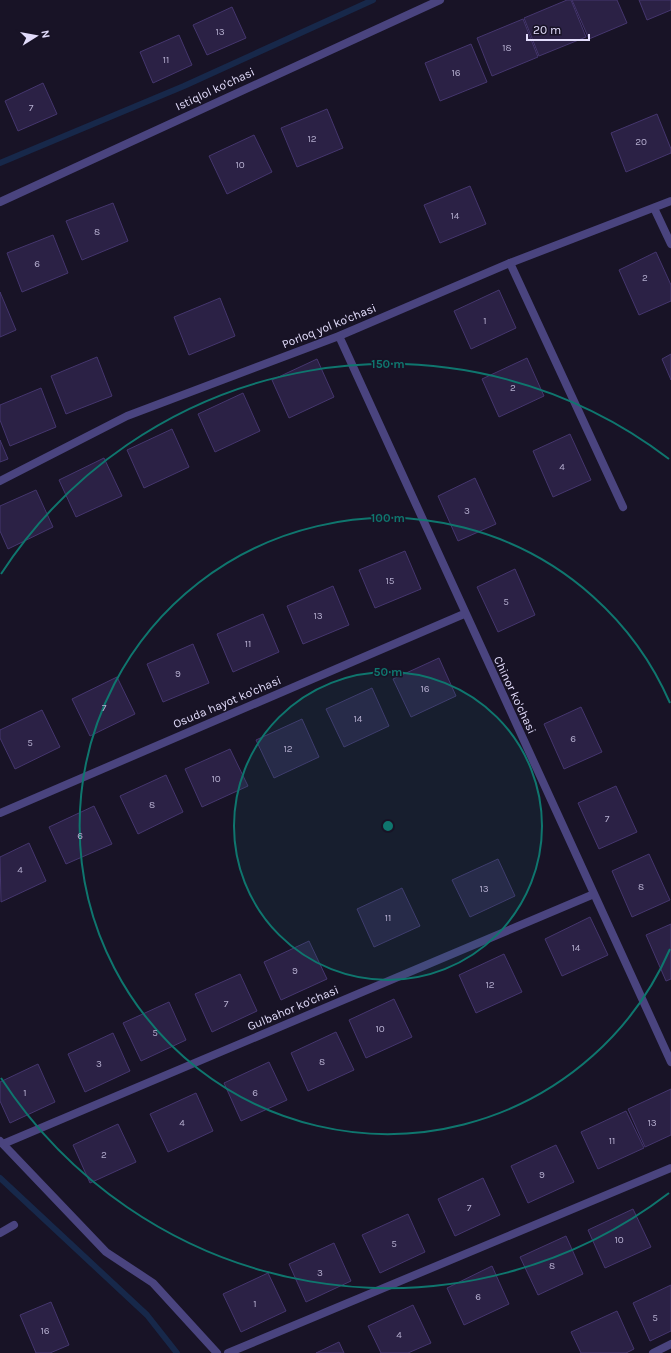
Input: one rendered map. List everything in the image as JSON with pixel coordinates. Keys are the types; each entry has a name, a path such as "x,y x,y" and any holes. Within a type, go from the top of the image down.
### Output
{"street":[{"name":"Istiqlol ko'chasi","path":"0,202 440,0"},
{"name":"Porloq yol ko'chasi","path":"0,481 127,416 339,336 510,263 671,201"},
{"path":"654,208 671,244"},
{"path":"510,263 623,507"},
{"name":"Chinor ko'chasi","path":"339,336 464,614 671,1062"},
{"name":"Osuda hayot ko'chasi","path":"0,813 464,614"},
{"name":"Gulbahor ko'chasi","path":"1,1143 594,894"},
{"path":"1,1143 106,1252 153,1284 218,1353"},
{"path":"228,1353 671,1168"},
{"path":"0,1233 14,1225"},
{"path":"653,1353 671,1344"}],"building":[{"path":"567,0 571,0 586,37 539,56 524,18"},
{"path":"572,0 617,0 627,23 589,39"},
{"path":"639,0 671,0 671,10 647,20"},
{"path":"232,7 246,38 207,55 193,25"},
{"path":"523,19 538,57 492,76 477,38"},
{"path":"179,35 192,65 153,83 140,52"},
{"path":"471,44 487,82 440,101 425,63"},
{"path":"43,83 57,114 18,131 5,101"},
{"path":"327,109 343,148 297,167 281,128"},
{"path":"657,114 671,149 671,153 626,172 611,133"},
{"path":"254,135 272,172 227,194 209,156"},
{"path":"470,186 486,224 440,243 424,205"},
{"path":"113,203 128,241 82,260 66,221"},
{"path":"53,235 68,273 22,292 7,253"},
{"path":"656,252 671,285 671,301 639,315 619,270"},
{"path":"499,290 516,328 471,349 454,311"},
{"path":"0,292 16,330 0,337"},
{"path":"220,298 235,336 189,355 174,317"},
{"path":"671,354 671,380 662,359"},
{"path":"97,357 112,396 66,414 51,376"},
{"path":"527,358 544,396 499,417 482,379"},
{"path":"317,359 334,397 289,418 272,380"},
{"path":"41,388 56,427 10,446 0,420 0,405"},
{"path":"243,393 260,431 215,452 198,414"},
{"path":"172,429 189,467 144,488 127,450"},
{"path":"570,434 591,480 553,497 533,451"},
{"path":"0,440 8,459 0,462"},
{"path":"104,458 122,496 76,517 59,480"},
{"path":"475,478 496,524 458,541 438,496"},
{"path":"36,490 53,527 8,549 0,531 0,506"},
{"path":"405,551 421,589 375,608 359,570"},
{"path":"515,569 535,615 498,632 477,587"},
{"path":"333,586 349,625 303,644 287,606"},
{"path":"263,614 279,652 233,672 217,634"},
{"path":"193,644 209,683 163,702 147,664"},
{"path":"439,658 456,696 411,717 393,679"},
{"path":"117,677 135,714 90,736 72,699"},
{"path":"372,688 389,726 344,747 326,709"},
{"path":"581,707 602,752 564,769 544,724"},
{"path":"42,710 60,747 15,769 0,738 0,730"},
{"path":"302,719 319,757 274,778 256,740"},
{"path":"230,749 248,786 202,807 185,769"},
{"path":"166,775 183,812 138,834 120,796"},
{"path":"616,786 637,832 599,849 578,803"},
{"path":"94,806 112,844 66,864 49,827"},
{"path":"29,843 46,881 1,902 0,857"},
{"path":"649,854 670,900 632,917 612,871"},
{"path":"498,859 515,896 470,917 452,880"},
{"path":"402,888 420,926 374,947 357,909"},
{"path":"590,917 608,955 562,976 545,939"},
{"path":"671,924 671,979 666,981 646,935"},
{"path":"309,941 327,979 281,1000 264,962"},
{"path":"504,954 522,992 476,1013 459,975"},
{"path":"240,974 257,1011 212,1032 195,994"},
{"path":"394,999 412,1037 366,1058 349,1020"},
{"path":"169,1002 186,1040 141,1061 123,1023"},
{"path":"336,1032 354,1070 308,1091 291,1053"},
{"path":"113,1033 130,1071 85,1092 68,1054"},
{"path":"269,1062 287,1100 241,1121 224,1083"},
{"path":"38,1064 55,1102 10,1123 0,1101 0,1082"},
{"path":"671,1089 671,1135 645,1147 628,1109"},
{"path":"196,1093 213,1131 168,1152 150,1114"},
{"path":"626,1111 644,1148 598,1169 581,1132"},
{"path":"118,1124 136,1162 90,1183 73,1145"},
{"path":"556,1145 574,1182 528,1203 511,1166"},
{"path":"483,1178 500,1215 455,1236 438,1199"},
{"path":"633,1209 651,1247 605,1268 588,1230"},
{"path":"408,1214 425,1252 380,1273 362,1235"},
{"path":"566,1236 583,1274 538,1295 520,1257"},
{"path":"334,1243 351,1281 306,1302 289,1264"},
{"path":"492,1266 509,1304 464,1325 447,1288"},
{"path":"268,1273 286,1311 241,1332 223,1294"},
{"path":"671,1285 671,1331 650,1341 633,1303"},
{"path":"51,1302 69,1345 50,1353 36,1353 20,1315"},
{"path":"413,1305 431,1343 408,1353 381,1353 368,1326"},
{"path":"617,1311 634,1349 626,1353 581,1353 571,1332"},
{"path":"339,1342 344,1353 316,1353"}],"waterway":[{"path":"0,163 184,86 373,0"},
{"path":"0,1178 147,1315 177,1353"}]}
